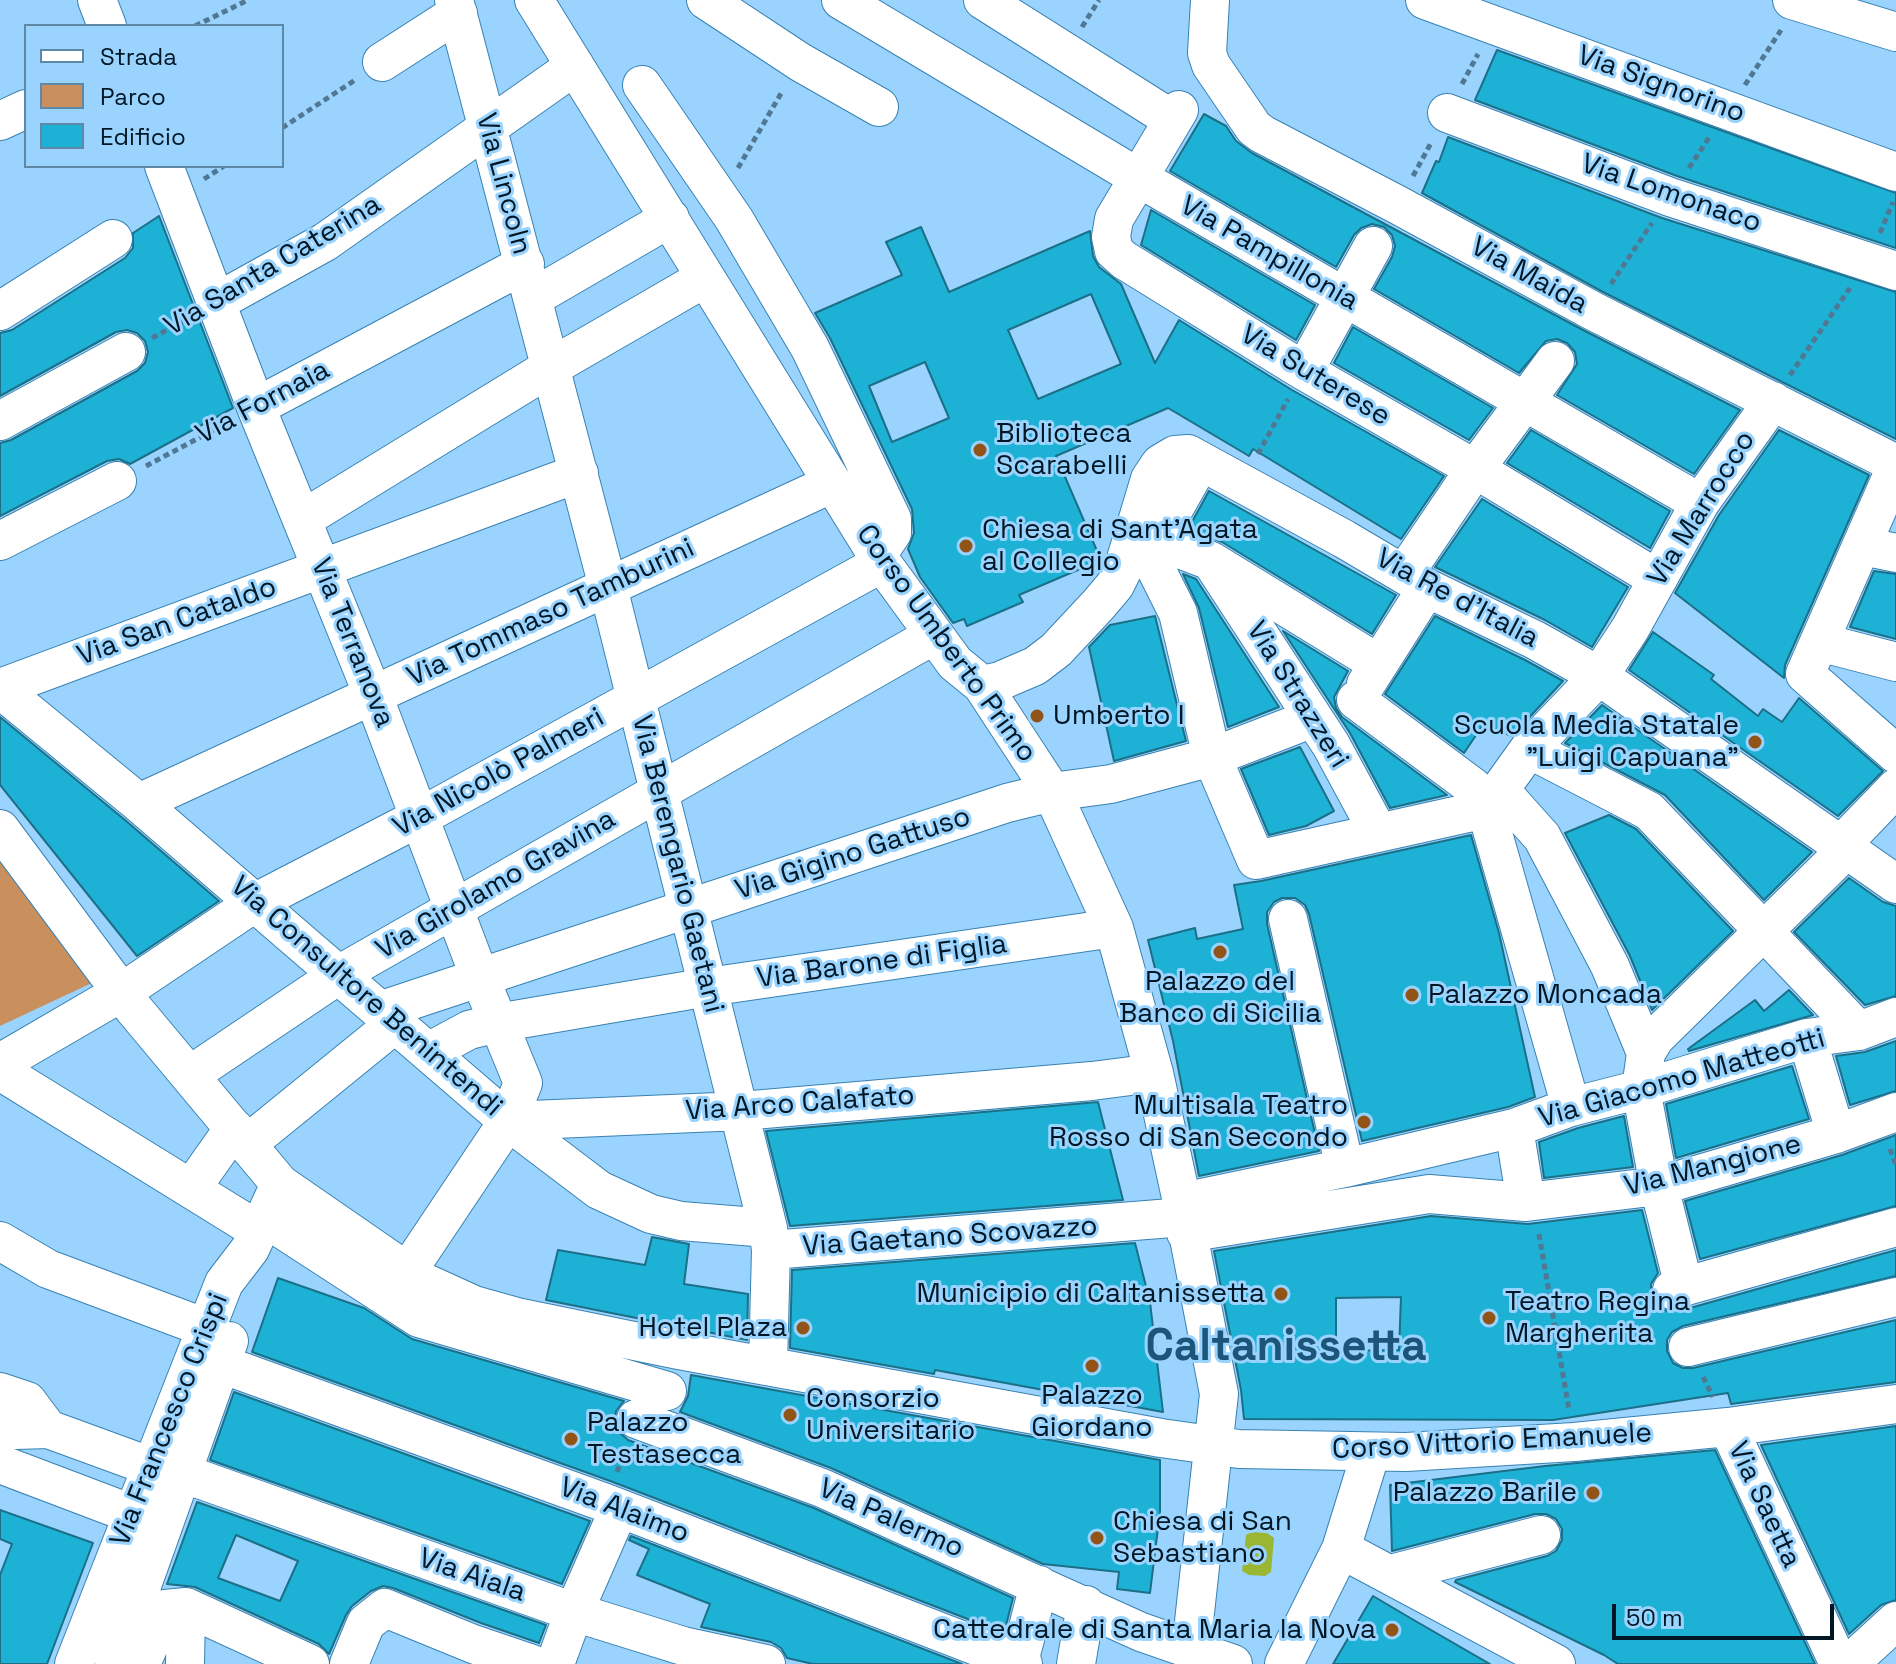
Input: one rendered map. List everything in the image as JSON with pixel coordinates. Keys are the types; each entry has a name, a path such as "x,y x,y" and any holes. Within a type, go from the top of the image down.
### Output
{"street":[{"path":"97,0 106,24"},
{"name":"Corso Umberto Primo","path":"534,0 880,559 955,663 982,685 1052,792 1114,928 1154,1073 1219,1394 1191,1649"},
{"path":"706,0 800,62 879,107"},
{"name":"Via Pampillonia","path":"841,0 1139,178 1700,503"},
{"name":"Via Suterese","path":"983,0 1176,115 1114,219 1111,237 1114,251 1124,260 1304,371 1656,578"},
{"name":"Via Maida","path":"1210,0 1207,53 1219,80 1254,128 1262,134 1593,311 1896,466"},
{"name":"Via Signorino","path":"1425,0 1896,172"},
{"path":"1792,0 1896,32"},
{"path":"382,62 456,7"},
{"name":"Via Lincoln","path":"456,7 551,367"},
{"name":"Via Santa Caterina","path":"215,303 325,242 575,66"},
{"path":"642,85 720,198 810,348 892,519 892,533 880,559"},
{"path":"0,121 24,110"},
{"name":"Via Lomonaco","path":"1447,113 1670,197 1882,266"},
{"name":"Via Terranova","path":"165,168 215,303 373,695 497,1023 523,1083 508,1121 393,1275"},
{"name":"Via Fornaia","path":"256,407 670,218"},
{"path":"0,311 113,239"},
{"path":"1304,371 1373,246"},
{"path":"303,519 551,367 705,278"},
{"path":"0,421 126,352"},
{"path":"1322,731 1356,700 1379,664 1415,581 1475,469 1555,361"},
{"name":"Via Berengario Gaetani","path":"551,367 741,1111 770,1239 768,1365"},
{"name":"Via Marrocco","path":"1493,800 1529,749 1599,676 1630,629 1700,503 1773,401"},
{"name":"Via Re d'Italia","path":"982,685 1035,666 1076,628 1115,585 1131,551 1150,479 1160,464 1175,455 1188,454 1415,581 1535,640 1599,676 1896,884"},
{"path":"1896,466 1879,550 1819,642 1805,674 1896,754"},
{"name":"Via San Cataldo","path":"0,689 579,473"},
{"path":"1136,529 1175,507 1192,477"},
{"path":"0,541 117,481"},
{"name":"Via Tommaso Tamburini","path":"139,803 833,483"},
{"path":"1136,529 1153,539 1211,561 1379,664"},
{"path":"1136,529 1178,613 1212,757 1256,860 1378,832 1493,800"},
{"name":"Via Nicolò Palmeri","path":"0,1063 122,992 256,902 420,817 880,559"},
{"name":"Via Strazzeri","path":"1211,561 1322,731 1378,832"},
{"name":"Via Girolamo Gravina","path":"190,1075 340,974 934,635"},
{"path":"1819,642 1896,662"},
{"name":"Via Consultore Benintendi","path":"0,689 256,902 508,1121 599,1190 651,1214 770,1239"},
{"path":"1356,700 1542,837 1610,966 1644,1071 1659,1186 1678,1288 1896,1227"},
{"name":"Via Gigino Gattuso","path":"191,1189 240,1136 389,1017 480,978 1007,803 1052,792 1111,784 1322,731"},
{"path":"1529,749 1649,811 1859,1031"},
{"path":"1493,800 1571,1107"},
{"path":"1644,1071 1655,1038 1891,800"},
{"name":"Corso Vittorio Emanuele","path":"0,829 122,992 280,1184 393,1275"},
{"path":"1288,919 1338,1169 1338,1209"},
{"name":"Via Barone di Figlia","path":"430,1051 469,1030 497,1023 708,987 1114,928"},
{"name":"Via Giacomo Matteotti","path":"1184,1217 1338,1169 1514,1128 1571,1107 1644,1071 1807,1038 1859,1031 1896,1017"},
{"path":"1807,1038 1836,1134"},
{"name":"Corso Vittorio Emanuele","path":"0,1071 258,1233 445,1294 470,1318 576,1347 678,1350 1215,1446 1371,1452 1574,1442 1728,1427 1896,1404"},
{"name":"Via Arco Calafato","path":"508,1121 741,1111 1154,1073"},
{"name":"Via Mangione","path":"1530,1202 1659,1186 1836,1134 1896,1112"},
{"name":"Via Giacomo Matteotti","path":"1514,1128 1530,1202"},
{"name":"Via Francesco Crispi","path":"74,1664 132,1514 167,1470 206,1328 224,1283 258,1233 280,1184"},
{"path":"1184,1217 1338,1209 1429,1194 1530,1202"},
{"name":"Via Gaetano Scovazzo","path":"770,1239 1129,1223 1184,1217"},
{"path":"114,1664 167,1470 221,1364 248,1289 258,1233"},
{"path":"0,1241 48,1269 206,1328"},
{"path":"1688,1347 1896,1297"},
{"name":"Corso Vittorio Emanuele","path":"576,1347 648,1409"},
{"path":"648,1409 678,1350"},
{"name":"Via Alaimo","path":"221,1364 612,1506 1021,1663"},
{"path":"0,1392 27,1401 48,1429"},
{"name":"Via Palermo","path":"648,1409 1141,1632 1233,1664"},
{"path":"0,1427 48,1429"},
{"name":"Via Saetta","path":"1728,1427 1839,1664"},
{"name":"Via Aiala","path":"48,1429 574,1612 680,1655 766,1664"},
{"path":"1284,1664 1341,1549 1371,1452"},
{"path":"0,1464 132,1514"},
{"path":"555,1664 612,1506"},
{"path":"1391,1574 1541,1535"},
{"path":"1341,1549 1556,1664"},
{"path":"1021,1663 1039,1585"},
{"path":"1076,1664 1086,1605"},
{"path":"185,1664 186,1607"},
{"path":"141,1664 165,1609 186,1607 310,1664"},
{"path":"349,1664 366,1623 385,1608 470,1654 532,1664"},
{"path":"1849,1664 1896,1621"}],"path":[{"path":"199,24 248,0"},
{"path":"284,127 382,62"},
{"path":"720,198 800,62"},
{"name":"Via Marrocco","path":"1773,401 1882,266 1896,194"},
{"name":"Via Santa Caterina","path":"126,352 215,303"},
{"path":"1242,483 1304,371"},
{"name":"Via Fornaia","path":"117,481 256,407"},
{"path":"1530,1202 1574,1442"},
{"name":"Via Saetta","path":"1688,1347 1728,1427"},
{"path":"612,1506 648,1409"}],"green space":[{"path":"0,855 96,981 0,1026"}],"shaded area":[{"path":"1252,1532 1267,1533 1274,1538 1271,1572 1265,1576 1249,1575 1242,1571 1246,1535"}],"building":[{"path":"1497,50 1896,193 1896,248 1677,176 1475,100"},
{"path":"1204,114 1226,126 1236,141 1252,153 1740,410 1694,474 1557,395 1577,364 1575,352 1567,343 1557,339 1546,341 1519,373 1374,289 1395,246 1392,235 1384,227 1372,224 1361,228 1336,267 1170,171"},
{"path":"1448,137 1662,218 1896,292 1896,439 1603,292 1422,193"},
{"path":"1151,210 1315,305 1296,340 1141,245"},
{"path":"159,216 233,408 130,464 119,459 107,461 0,516 0,443 11,440 137,371 145,363 148,352 145,341 137,333 127,330 116,332 0,396 0,333 12,330 125,258 133,248 133,233"},
{"path":"921,227 949,292 1090,231 1093,256 1099,267 1121,284 1155,363 1179,320 1292,390 1444,476 1401,539 1253,449 1249,456 1168,408 1056,456 1101,560 1019,595 1023,602 967,626 964,619 953,623 920,577 908,549 914,533 912,509 815,313 902,275 886,242","holes":["1091,294 1121,364 1038,399 1008,330","925,362 949,418 892,442 869,386"]},
{"path":"1353,327 1493,408 1469,440 1334,363"},
{"path":"1531,430 1670,511 1650,548 1507,463"},
{"path":"1779,430 1869,475 1785,665 1784,678 1675,593 1719,515"},
{"path":"1209,491 1396,595 1372,634 1222,542 1188,529"},
{"path":"1482,499 1628,587 1592,647 1545,620 1435,567"},
{"path":"1874,571 1896,574 1896,639 1850,627"},
{"path":"1183,574 1196,579 1279,707 1228,727 1199,608"},
{"path":"1155,616 1186,741 1114,761 1089,647 1110,625"},
{"path":"1435,616 1563,681 1512,736 1483,725 1464,753 1385,694"},
{"path":"1283,631 1348,671 1334,697 1342,717 1447,795 1390,808 1350,733"},
{"name":"Scuola Media Statale \"Luigi Capuana\"","path":"1653,632 1714,675 1711,679 1758,716 1763,709 1782,722 1799,698 1883,771 1838,816 1629,670"},
{"path":"1602,705 1812,852 1764,900 1665,795 1565,743"},
{"path":"0,717 219,901 137,956 0,785"},
{"path":"1300,747 1334,811 1306,826 1269,835 1241,769"},
{"path":"1609,815 1636,829 1733,931 1652,1010 1630,956 1565,833"},
{"name":"Palazzo Moncada","path":"1471,835 1499,933 1535,1097 1508,1107 1362,1141 1309,914 1305,905 1295,898 1282,898 1274,902 1267,912 1267,924 1319,1151 1199,1176 1173,1041 1148,940 1195,928 1197,939 1243,929 1234,885"},
{"path":"1849,878 1883,902 1896,906 1896,996 1865,1005 1794,932"},
{"path":"1789,990 1813,1015 1689,1051 1755,1000 1764,1011"},
{"path":"1896,1041 1896,1091 1850,1105 1836,1056 1865,1052"},
{"path":"1792,1066 1809,1119 1676,1158 1666,1104"},
{"path":"1098,1102 1123,1200 790,1226 766,1131"},
{"path":"1624,1116 1633,1167 1544,1178 1539,1142"},
{"path":"1896,1135 1896,1206 1700,1259 1685,1201 1842,1155"},
{"path":"1642,1210 1658,1273 1651,1284 1651,1295 1657,1306 1667,1311 1690,1308 1896,1250 1896,1276 1683,1326 1672,1332 1667,1340 1667,1351 1673,1363 1683,1368 1693,1368 1896,1320 1896,1382 1731,1404 1728,1393 1553,1420 1244,1419 1214,1251 1431,1216 1528,1224","holes":["1401,1297 1399,1350 1336,1351 1336,1298"]},
{"path":"652,1237 689,1244 684,1284 748,1294 747,1340 546,1300 558,1250 645,1265"},
{"path":"1135,1243 1150,1302 1163,1412 935,1370 934,1374 790,1348 792,1270"},
{"path":"278,1278 364,1308 412,1339 624,1401 616,1411 614,1422 628,1440 814,1508 1013,1598 1004,1633 613,1482 252,1352"},
{"path":"691,1375 1160,1460 1160,1512 1150,1593 1117,1589 1119,1572 1043,1564 831,1468 680,1412 688,1396"},
{"path":"234,1392 590,1521 562,1584 210,1460"},
{"path":"1896,1426 1896,1600 1881,1605 1849,1634 1761,1445"},
{"path":"1715,1450 1815,1664 1618,1664 1455,1582 1556,1551 1562,1540 1562,1529 1556,1519 1546,1514 1535,1514 1392,1551 1390,1485"},
{"path":"197,1502 546,1625 539,1643 383,1586 352,1606 329,1654 319,1644 195,1587 167,1584","holes":["236,1535 298,1561 280,1601 218,1578"]},
{"path":"0,1510 93,1543 47,1664 0,1664 0,1575 12,1544 0,1539"},
{"path":"631,1536 962,1664 813,1664 787,1658 781,1648 771,1642 701,1627 710,1604 637,1575 649,1549 629,1540"},
{"name":"Cattedrale di Santa Maria la Nova","path":"1373,1596 1412,1619 1490,1664 1333,1664"}],"place":[{"name":"Biblioteca Scarabelli","path":"980,450"},
{"name":"Chiesa di Sant'Agata al Collegio","path":"966,546"},
{"name":"Umberto I","path":"1037,716"},
{"name":"Scuola Media Statale \"Luigi Capuana\"","path":"1755,742"},
{"name":"Palazzo del Banco di Sicilia","path":"1220,952"},
{"name":"Palazzo Moncada","path":"1412,995"},
{"name":"Multisala Teatro Rosso di San Secondo","path":"1364,1122"},
{"name":"Municipio di Caltanissetta","path":"1281,1294"},
{"name":"Teatro Regina Margherita","path":"1489,1318"},
{"name":"Hotel Plaza","path":"803,1328"},
{"name":"Palazzo Giordano","path":"1092,1366"},
{"name":"Consorzio Universitario","path":"790,1415"},
{"name":"Palazzo Testasecca","path":"571,1439"},
{"name":"Palazzo Barile","path":"1593,1493"},
{"name":"Chiesa di San Sebastiano","path":"1097,1538"},
{"name":"Cattedrale di Santa Maria la Nova","path":"1392,1630"}],"district":[{"name":"Caltanissetta","path":"1286,1348"}]}
